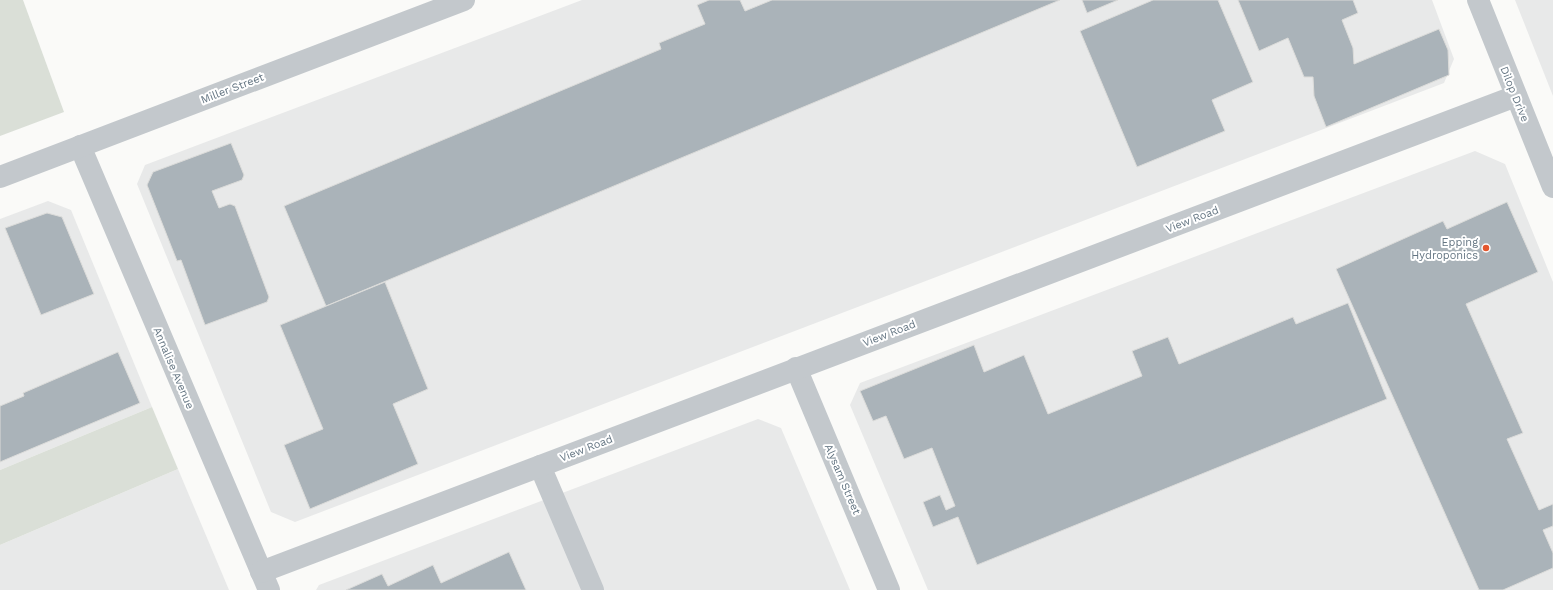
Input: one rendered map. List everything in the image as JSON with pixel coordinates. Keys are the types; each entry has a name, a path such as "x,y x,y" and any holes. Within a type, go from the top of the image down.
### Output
{"street":[{"name":"Miller Street","path":"0,177 464,0"},
{"name":"Dilop Drive","path":"1478,0 1553,187"},
{"name":"View Road","path":"265,581 540,466 1516,96"},
{"name":"Annalise Avenue","path":"80,146 265,581"},
{"name":"Alysam Street","path":"796,368 889,590"},
{"path":"540,466 593,590"}],"shaded area":[{"path":"0,0 23,0 64,112 0,136"},
{"path":"582,0 1432,0 1454,59 1444,83 295,522 271,512 137,184 145,165"},
{"path":"1515,0 1553,0 1553,96"},
{"path":"1475,151 1505,164 1553,282 1553,590 928,590 850,405 860,383"},
{"path":"48,201 71,210 152,407 0,470 0,219"},
{"path":"152,407 178,469 0,545 0,470"},
{"path":"758,419 781,428 850,590 316,590 319,585"},
{"path":"178,469 229,590 0,590 0,545"}],"building":[{"path":"709,0 740,0 745,11 772,0 1060,0 326,306 284,206 661,49 659,43 705,24 697,5"},
{"path":"1082,0 1118,0 1087,13"},
{"path":"1153,0 1218,0 1253,82 1212,100 1225,131 1137,167 1080,31"},
{"path":"1238,0 1353,0 1358,13 1342,20 1353,48 1354,64 1439,29 1448,50 1449,75 1326,127 1314,96 1313,77 1304,77 1288,38 1259,51"},
{"path":"231,143 244,175 242,180 212,191 219,208 230,204 235,206 269,297 267,302 205,325 181,260 177,261 147,185 153,172"},
{"path":"1507,202 1538,272 1466,304 1523,433 1507,439 1539,510 1553,504 1553,526 1543,530 1553,553 1553,568 1503,590 1479,590 1336,269 1443,221 1447,229"},
{"path":"47,213 62,217 94,294 41,315 5,228"},
{"path":"385,282 428,389 393,404 418,464 310,509 284,445 323,429 280,325"},
{"path":"1348,303 1387,399 977,565 958,517 933,527 923,502 940,495 946,510 955,506 932,448 904,459 886,416 873,421 860,391 974,345 984,372 1024,355 1048,414 1142,376 1132,351 1168,337 1179,364 1293,317 1296,324"},
{"path":"118,352 140,403 0,462 0,406 24,396 23,393"},
{"path":"509,552 526,590 346,590 382,574 388,586 433,565 441,583"}],"place":[{"name":"Epping Hydroponics","path":"1486,248"}]}
